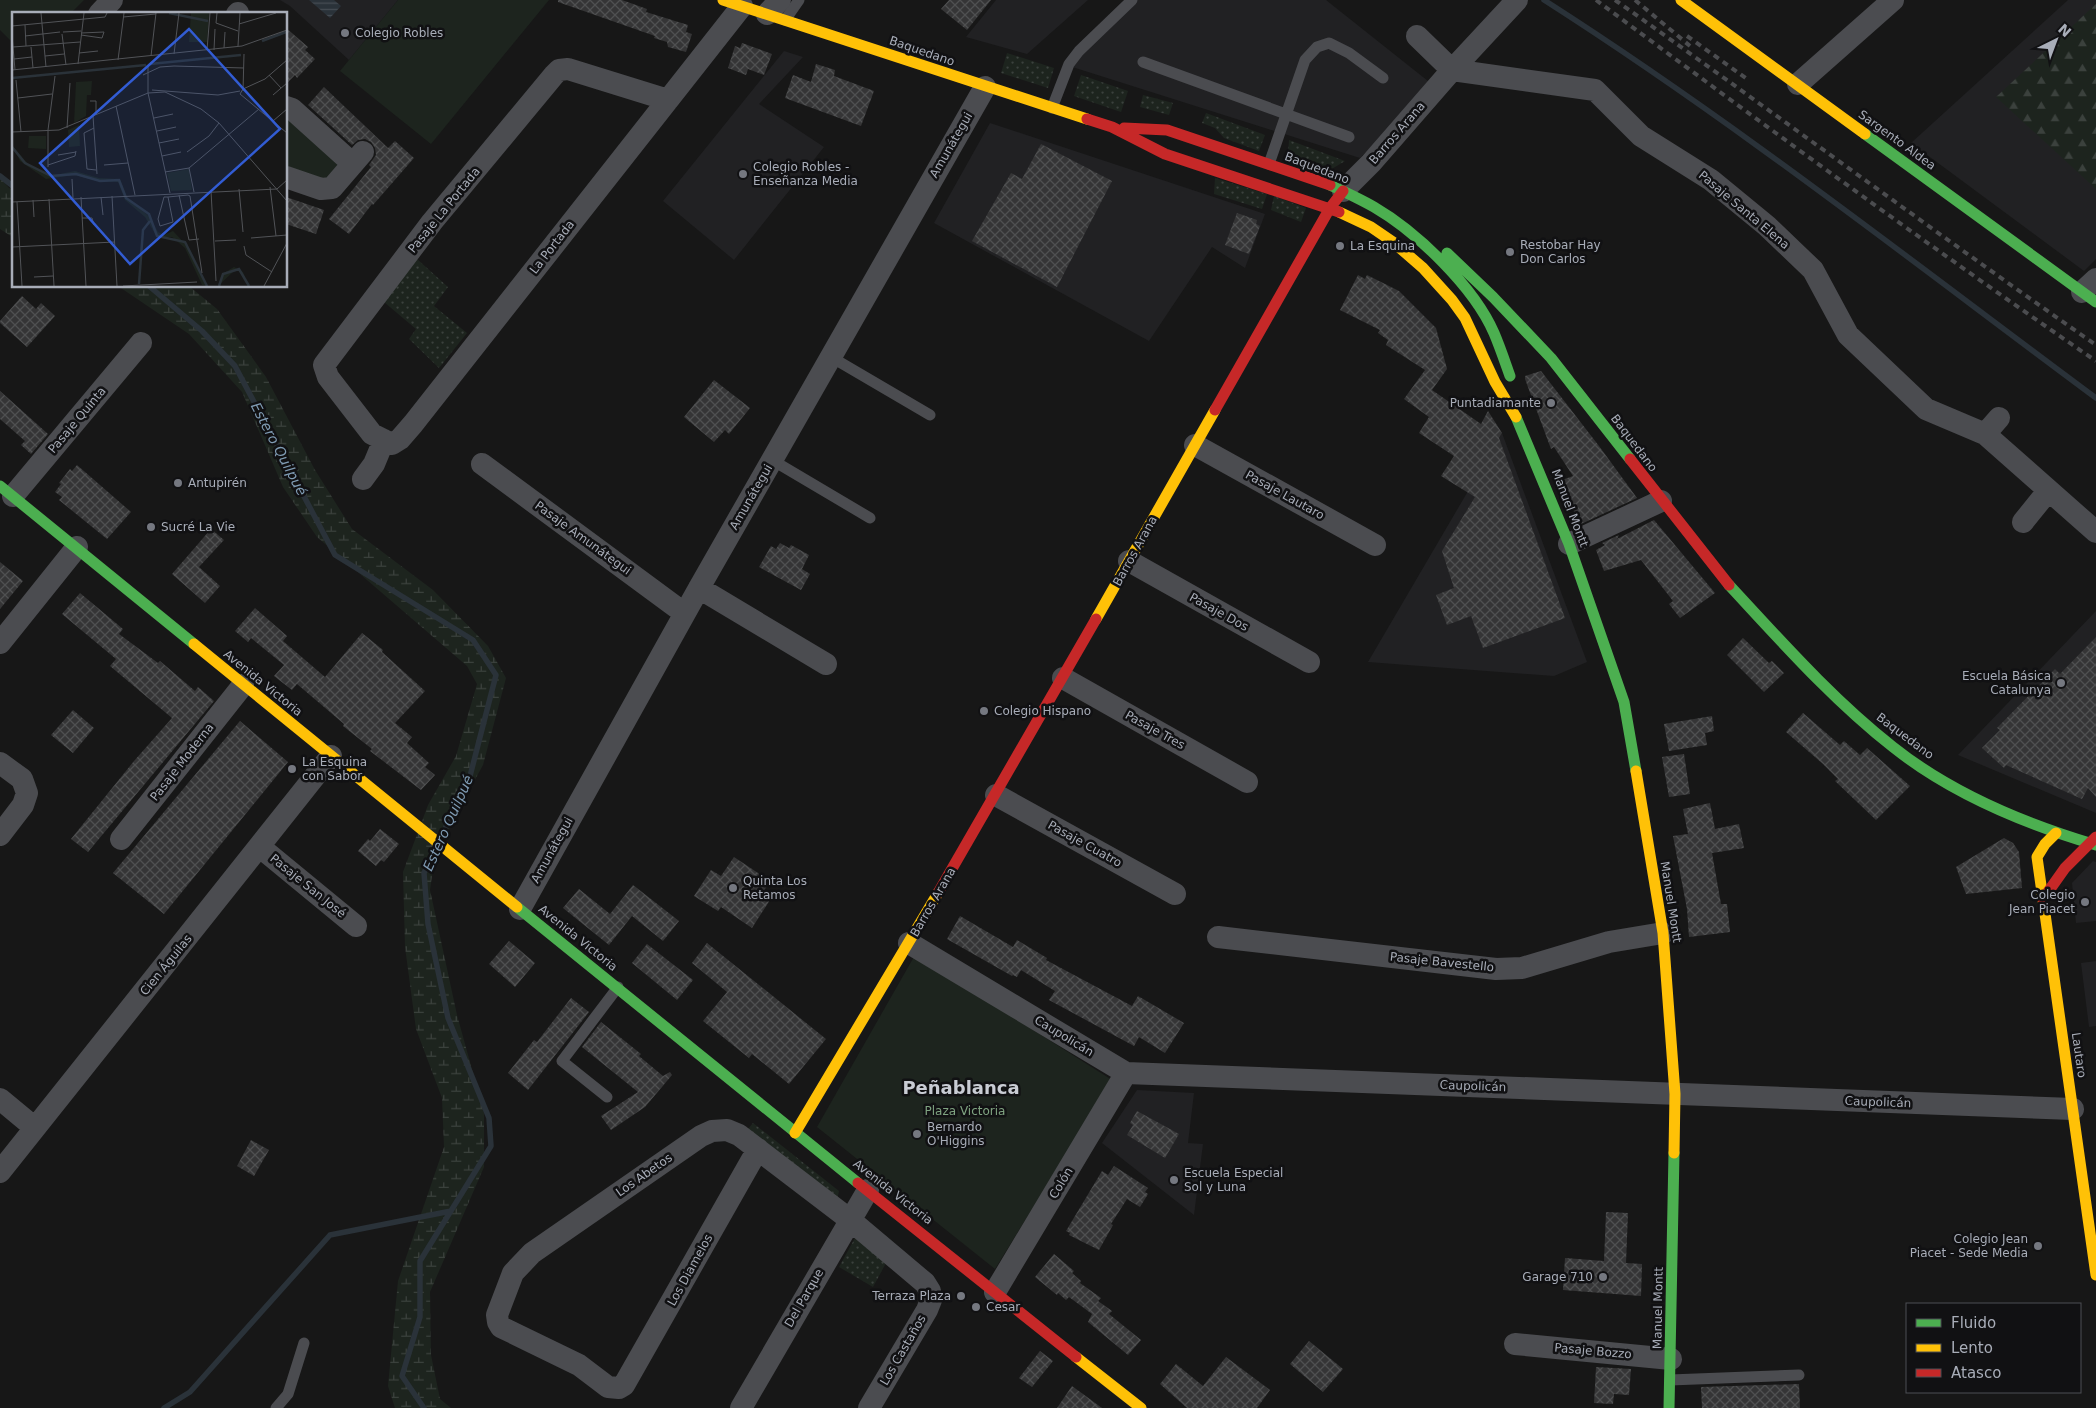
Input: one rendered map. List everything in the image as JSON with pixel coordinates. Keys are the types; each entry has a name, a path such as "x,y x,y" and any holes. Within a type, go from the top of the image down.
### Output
{"main road":[{"name":"Sargento Aldea","path":"1681,0 2091,291"},
{"name":"Baquedano","path":"733,3 777,11 985,87 1112,127 1165,154 1336,200 1376,208 1399,218 1428,236 1461,264 1550,358 1588,404 1719,574 1762,623 1852,713 1894,748 1938,778 1985,803 2056,833 2094,842"},
{"name":"Baquedano","path":"1112,127 1167,130 1328,184 1336,200"},
{"name":"Manuel Montt","path":"1336,200 1370,227 1393,242 1424,268 1465,318 1495,382 1519,421 1569,544 1624,702 1663,933 1675,1094 1669,1408"},
{"name":"Barros Arana","path":"795,1133 996,795 1336,200"},
{"name":"Manuel Montt","path":"1376,208 1419,240 1449,267 1480,308 1494,332 1507,367 1519,421"},
{"name":"Avenida Victoria","path":"7,491 419,828 1135,1406"},
{"name":"Lautaro","path":"2056,833 2045,844 2037,857 2096,1275"},
{"path":"2043,899 2065,868 2094,842"}],"street":[{"path":"101,12 112,0"},
{"name":"Barros Arana","path":"1336,200 1517,0"},
{"path":"1798,84 1893,0"},
{"name":"La Portada","path":"384,440 392,444 400,439 413,424 668,100 733,3"},
{"path":"1417,36 1452,70"},
{"name":"Pasaje La Portada","path":"384,440 372,434 328,377 324,365 432,222 548,82 559,70 568,69 668,100"},
{"name":"Pasaje Santa Elena","path":"1452,70 1595,90 1642,136 1711,180 1767,226 1813,270 1848,335 1926,409 1992,426 2048,491 2096,532"},
{"name":"Amunátegui","path":"520,909 684,613 985,87"},
{"path":"288,178 321,189 332,188 358,158 292,109 291,102"},
{"name":"Pasaje Quinta","path":"7,491 141,343"},
{"path":"363,479 374,464 384,440"},
{"name":"Pasaje Lautaro","path":"1195,445 1375,545"},
{"name":"Pasaje Amunátegui","path":"482,464 684,613"},
{"path":"2023,522 2048,491"},
{"path":"1569,544 1661,501"},
{"path":"0,643 77,547"},
{"name":"Pasaje Dos","path":"1129,561 1309,662"},
{"path":"699,588 826,664"},
{"name":"Pasaje Tres","path":"1063,678 1248,782"},
{"name":"Pasaje Moderna","path":"121,839 243,684"},
{"name":"Cien Águilas","path":"0,1172 331,756"},
{"path":"0,763 22,779 28,793 23,805 0,834"},
{"name":"Pasaje Cuatro","path":"996,795 1174,894"},
{"name":"Pasaje San José","path":"260,847 356,926"},
{"name":"Pasaje Bavestello","path":"1218,937 1496,969 1522,968 1609,942 1663,933"},
{"name":"Caupolicán","path":"909,943 1126,1073 2074,1109"},
{"name":"Colón","path":"995,1292 1126,1073"},
{"path":"0,1099 35,1128"},
{"name":"Los Abetos","path":"619,1388 608,1388 579,1365 501,1327 497,1315 513,1272 532,1253 701,1136 712,1131 727,1130 739,1135 849,1219 920,1277 930,1290"},
{"name":"Los Diamelos","path":"619,1388 628,1380 758,1149"},
{"name":"Del Parque","path":"741,1408 849,1219 868,1190"},
{"name":"Los Castaños","path":"870,1408 927,1310 931,1300 930,1290"},
{"name":"Pasaje Bozzo","path":"1516,1344 1670,1369"}],"lane":[{"path":"777,11 799,0"},
{"path":"1052,108 1072,59 1132,0"},
{"path":"1268,164 1305,60 1317,47 1329,43 1349,53 1383,78"},
{"path":"1143,62 1349,137"},
{"path":"830,357 930,415"},
{"path":"772,460 870,518"},
{"path":"607,1098 562,1060 618,987"},
{"path":"276,1408 288,1394 304,1343"},
{"path":"1670,1369 1799,1375"}],"shaded area":[{"name":"Colegio Robles","path":"280,0 398,0 349,60 290,6"},
{"path":"309,0 334,0 341,6 330,18"},
{"path":"996,0 1088,0 1027,54 966,37"},
{"path":"1126,0 1326,0 1433,85 1360,158 1066,65"},
{"path":"2068,0 2096,0 2096,259 2084,271 1911,143"},
{"name":"Colegio Robles - Enseñanza Media","path":"784,51 803,57 759,104 824,147 734,260 663,201"},
{"path":"990,123 1265,214 1245,268 1212,247 1149,341 934,223"},
{"path":"1502,433 1587,662 1554,676 1368,662"},
{"name":"Escuela Básica Catalunya","path":"2096,611 2096,813 1958,755"},
{"name":"Colegio Jean Piacet","path":"2093,861 2096,862 2096,921 2076,923 2072,883"},
{"path":"2096,961 2096,1026 2089,1027 2081,963"},
{"name":"Escuela Especial Sol y Luna","path":"1137,1090 1194,1093 1188,1143 1203,1144 1194,1215 1102,1143"}],"green space":[{"path":"0,0 84,0 72,12 12,12 12,42 0,30"},
{"path":"398,0 549,0 431,144 340,71"},
{"path":"2096,4 2096,189 1996,97"},
{"path":"1007,53 1054,68 1048,88 1001,73"},
{"path":"1081,75 1128,91 1121,112 1074,96"},
{"path":"1143,95 1173,103 1169,115 1140,107"},
{"path":"1206,113 1265,135 1259,151 1224,138 1215,128 1202,123"},
{"path":"288,116 341,167 327,181 288,171"},
{"path":"1289,140 1345,161 1330,170 1288,154"},
{"path":"0,178 12,189 12,237 0,229"},
{"path":"1215,178 1267,194 1262,209 1214,194"},
{"path":"1274,196 1306,208 1301,222 1271,210"},
{"path":"417,259 448,287 434,306 467,333 439,368 409,339 416,329 384,302"},
{"path":"121,288 191,288 217,309 266,377 315,470 352,529 433,590 488,646 506,678 483,765 455,816 434,862 430,890 457,1015 484,1113 484,1167 430,1292 431,1355 440,1399 451,1408 395,1408 388,1386 398,1281 444,1147 442,1098 416,1029 405,947 403,872 428,805 456,756 477,684 467,666 317,537 283,487 242,392 189,334"},
{"name":"Plaza Victoria","path":"915,955 1112,1080 995,1269 817,1127"},
{"path":"753,1123 839,1191 837,1200 748,1129"},
{"path":"855,1238 886,1263 873,1287 839,1267"}],"building":[{"path":"558,0 622,0 647,9 646,12 688,25 686,32 692,34 686,52 668,47 667,42 654,38 655,36 558,2"},
{"path":"949,0 991,0 967,30 941,9"},
{"path":"288,30 308,47 305,50 315,59 297,78 295,75 288,82"},
{"path":"742,43 772,54 764,75 748,69 746,75 728,68 735,46 740,48"},
{"path":"816,64 835,70 834,76 874,91 861,126 785,98 793,75 811,82"},
{"path":"324,87 388,148 395,141 414,158 372,204 349,234 329,219 371,167 369,165 376,155 375,148 371,142 365,139 358,140 352,145 308,105"},
{"path":"1041,144 1112,181 1057,287 972,241 1011,173 1022,179"},
{"path":"288,198 324,210 316,234 288,225"},
{"path":"1237,213 1257,220 1256,224 1260,226 1249,254 1225,245"},
{"path":"1358,275 1365,279 1367,275 1399,291 1436,328 1447,369 1432,390 1481,424 1488,411 1502,433 1499,438 1565,618 1483,648 1471,616 1447,625 1436,595 1454,588 1442,551 1475,497 1441,476 1454,456 1419,433 1429,417 1404,399 1425,370 1386,345 1388,340 1378,333 1380,330 1340,310"},
{"path":"22,296 36,309 41,303 55,316 27,347 0,323"},
{"path":"1541,371 1637,498 1579,525 1562,480 1573,476 1554,447 1551,449 1525,379 1525,376"},
{"path":"714,380 750,408 729,434 725,430 714,442 684,417"},
{"path":"0,391 48,434 31,454 21,445 25,441 0,419"},
{"path":"77,465 131,512 107,539 59,500 62,497 55,492 61,484 59,483 70,469 72,471"},
{"path":"1654,520 1715,593 1680,618 1669,604 1673,601 1641,560 1604,571 1596,550 1605,545 1602,543 1619,535 1617,539"},
{"path":"211,529 224,540 199,567 220,586 205,603 172,574"},
{"path":"780,543 789,548 791,545 809,555 802,569 810,574 801,590 759,567 771,546 776,549"},
{"path":"0,562 23,581 0,609"},
{"path":"80,593 123,629 119,634 158,663 160,661 195,691 198,687 214,701 88,852 71,839 134,761 172,718 110,666 116,659 62,614"},
{"path":"255,608 287,636 283,641 325,677 362,633 383,650 382,652 425,691 395,723 412,737 407,743 429,763 425,767 435,775 421,790 370,751 372,749 343,726 344,724 297,684 292,690 274,676 284,665 251,638 248,642 235,631"},
{"name":"Escuela Básica Catalunya","path":"2096,637 2096,797 2088,788 2082,799 2006,765 2004,768 1982,748 2000,730 1997,728 2055,669 2060,674"},
{"path":"1743,638 1769,663 1772,661 1784,673 1764,692 1727,655"},
{"path":"73,710 94,728 73,753 51,735"},
{"path":"1803,713 1840,745 1844,741 1860,755 1867,748 1910,786 1876,820 1835,781 1838,779 1823,764 1786,732"},
{"path":"1712,716 1714,731 1705,733 1707,745 1669,751 1664,724"},
{"path":"240,721 288,762 164,914 113,873"},
{"path":"1684,754 1690,794 1669,797 1662,757"},
{"path":"1710,803 1715,829 1739,824 1744,848 1712,853 1721,904 1727,904 1730,932 1689,937 1687,909 1673,836 1688,834 1683,809"},
{"path":"380,829 399,844 384,862 381,860 376,866 358,851"},
{"path":"2004,838 2013,843 2019,852 2022,888 1966,894 1956,867"},
{"name":"Quinta Los Retamos","path":"734,857 770,881 762,894 770,900 752,928 721,907 718,911 694,896 711,870 721,876"},
{"path":"633,885 679,921 663,941 632,916 609,945 563,908 579,889 610,914"},
{"path":"960,916 1013,947 1017,940 1047,958 1046,960 1132,1006 1138,996 1184,1023 1165,1053 1139,1037 1134,1046 1049,1000 1055,991 1021,970 1017,977 1012,976 947,939"},
{"path":"509,941 535,963 515,987 489,964"},
{"path":"707,943 826,1039 789,1084 752,1054 749,1058 703,1021 727,992 692,963"},
{"path":"647,944 693,980 677,1000 632,963"},
{"path":"571,998 589,1012 528,1090 508,1073 534,1040 537,1042"},
{"path":"601,1022 641,1054 639,1056 663,1076 670,1072 672,1075 645,1107 611,1130 601,1116 638,1092 582,1047"},
{"path":"1137,1111 1179,1134 1165,1158 1127,1135 1133,1125 1130,1123"},
{"path":"251,1140 269,1150 254,1176 237,1166"},
{"path":"1114,1166 1148,1188 1145,1192 1148,1194 1140,1207 1127,1199 1111,1224 1113,1225 1099,1250 1069,1235 1070,1233 1066,1231 1102,1171 1108,1175"},
{"name":"Garage 710","path":"1606,1212 1628,1213 1626,1263 1642,1264 1641,1296 1563,1290 1565,1258 1604,1261"},
{"path":"1054,1254 1074,1271 1072,1273 1081,1281 1080,1283 1101,1298 1098,1301 1112,1311 1109,1314 1141,1340 1128,1355 1088,1322 1092,1314 1069,1297 1066,1300 1058,1293 1057,1295 1035,1277"},
{"path":"1309,1341 1343,1369 1323,1392 1290,1364"},
{"path":"1040,1351 1053,1361 1032,1387 1019,1378"},
{"path":"1226,1357 1270,1390 1257,1408 1187,1408 1160,1384 1176,1364 1203,1386"},
{"path":"1596,1367 1631,1369 1629,1395 1614,1394 1613,1404 1594,1403"},
{"path":"1799,1384 1800,1408 1702,1408 1701,1387"},
{"path":"1072,1386 1102,1408 1057,1408"}],"waterway":[{"path":"1544,0 1755,144 2096,398"},
{"name":"Estero Quilpué","path":"0,176 12,185"},
{"name":"Estero Quilpué","path":"151,288 202,331 235,366 335,555 473,640 496,675 469,780 442,835"},
{"name":"Estero Quilpué","path":"424,1408 402,1376 420,1317 420,1261 491,1146 489,1118 448,1018 428,924 424,873 435,850"},
{"path":"164,1408 190,1392 330,1235 451,1211"}],"railway":[{"path":"1596,0 1844,183 2096,361"},
{"path":"1615,0 2096,345"},
{"path":"1635,0 1690,46"},
{"path":"1687,36 1747,79"}],"traffic: fast":[{"path":"1865,134 2096,302"},
{"path":"1330,185 1369,204 1391,218 1443,262 1473,297 1485,315 1510,376"},
{"path":"1447,253 1493,297 1551,358 1630,459"},
{"path":"1516,417 1569,544 1624,702 1636,771"},
{"path":"0,486 194,644"},
{"path":"1729,585 1828,689 1871,729 1916,764 1964,793 1990,806 2069,837 2096,845"},
{"path":"517,907 858,1183"},
{"path":"1669,1408 1674,1153"}],"traffic: slow":[{"path":"723,0 1087,119"},
{"path":"1681,0 1865,134"},
{"path":"1339,212 1371,227 1393,242 1423,268 1452,300 1465,318 1495,382 1516,417"},
{"path":"1096,619 1215,410"},
{"path":"194,644 517,907"},
{"path":"1636,771 1663,933 1675,1094 1674,1153"},
{"path":"2056,833 2045,844 2037,857 2096,1275"},
{"path":"795,1133 938,893"},
{"path":"1076,1357 1141,1408"}],"traffic: jam":[{"path":"1087,119 1112,127 1165,154 1339,212"},
{"path":"1124,128 1167,130 1330,185"},
{"path":"1215,410 1330,208 1343,191"},
{"path":"1630,459 1729,585"},
{"path":"938,893 1096,619"},
{"path":"2043,899 2065,868 2096,837"},
{"path":"858,1183 1076,1357"}],"place":[{"name":"Colegio Robles","path":"345,33"},
{"name":"Colegio Robles - Enseñanza Media","path":"743,174"},
{"name":"La Esquina","path":"1340,246"},
{"name":"Restobar Hay Don Carlos","path":"1510,252"},
{"name":"Puntadiamante","path":"1551,403"},
{"name":"Antupirén","path":"178,483"},
{"name":"Sucré La Vie","path":"151,527"},
{"name":"Escuela Básica Catalunya","path":"2061,683"},
{"name":"Colegio Hispano","path":"984,711"},
{"name":"La Esquina con Sabor","path":"292,769"},
{"name":"Quinta Los Retamos","path":"733,888"},
{"name":"Colegio Jean Piacet","path":"2085,902"},
{"name":"Bernardo O'Higgins","path":"917,1134"},
{"name":"Escuela Especial Sol y Luna","path":"1174,1180"},
{"name":"Colegio Jean Piacet - Sede Media","path":"2038,1246"},
{"name":"Garage 710","path":"1603,1277"},
{"name":"Terraza Plaza","path":"961,1296"},
{"name":"Cesar","path":"976,1307"}],"district":[{"name":"Peñablanca","path":"961,1087"}]}
